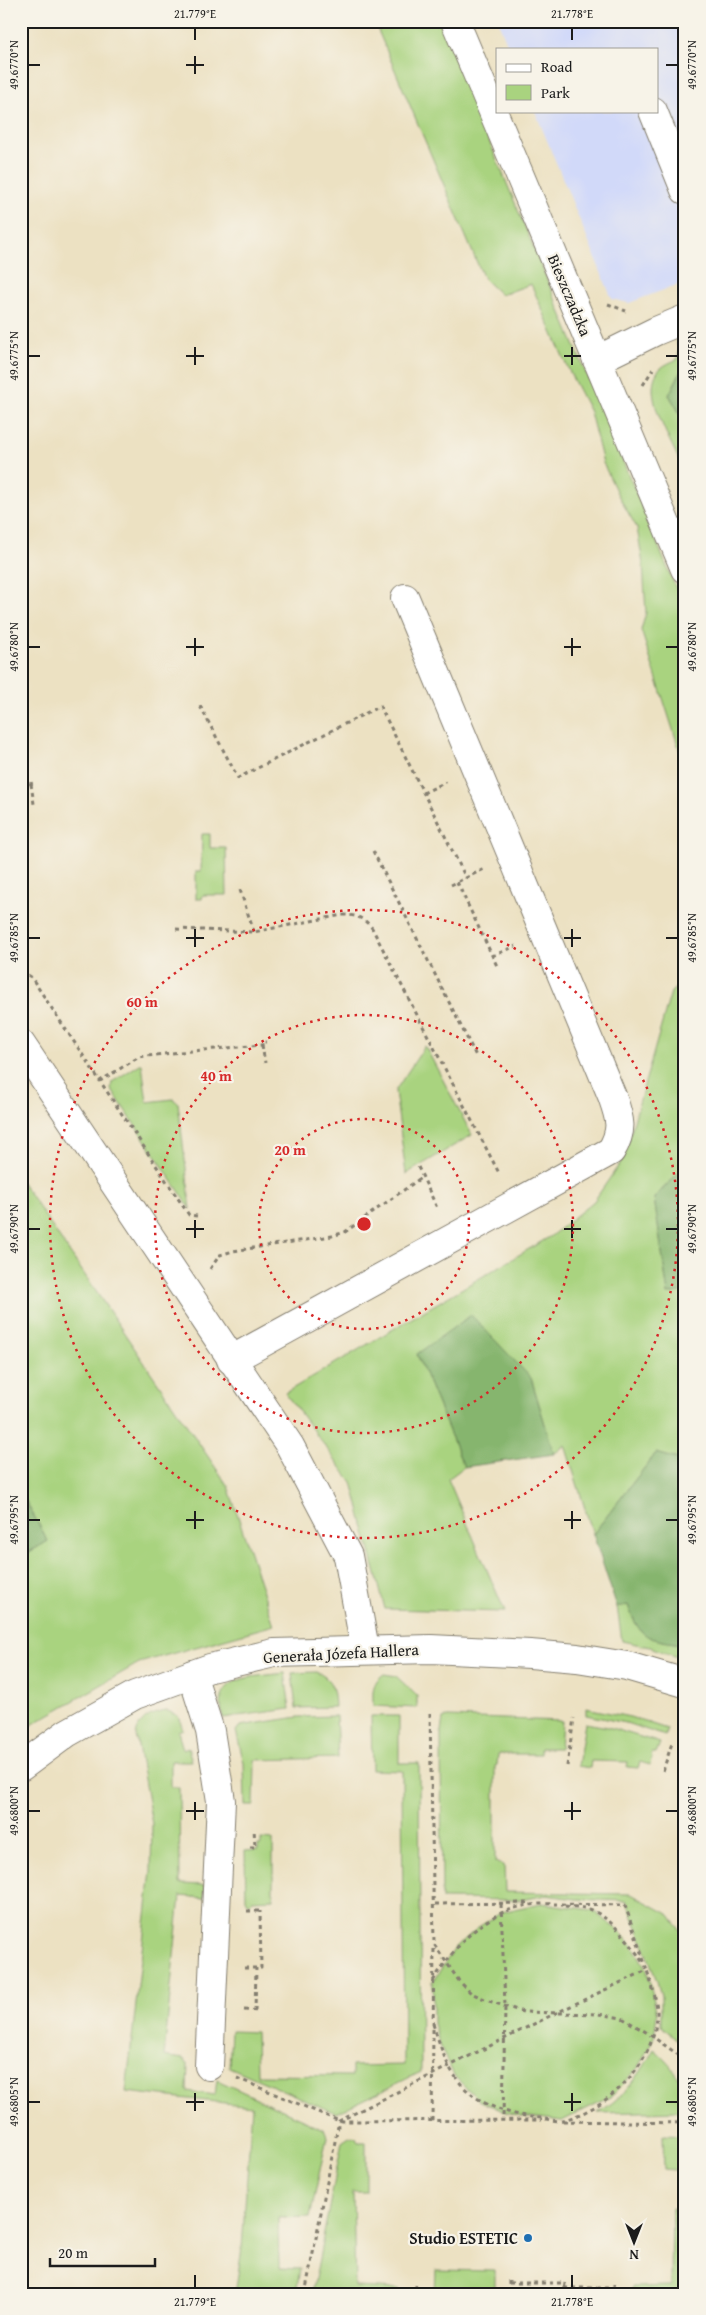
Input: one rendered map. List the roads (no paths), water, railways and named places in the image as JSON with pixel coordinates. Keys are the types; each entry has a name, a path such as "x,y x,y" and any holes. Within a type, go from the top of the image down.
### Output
{"street":[{"name":"Bieszczadzka","path":"455,21 685,569"},
{"path":"653,112 685,190"},
{"path":"597,360 685,319"},
{"path":"231,1360 611,1151 619,1138 620,1120 612,1096 405,598"},
{"path":"21,1044 290,1446 348,1556 365,1649"},
{"name":"Generała Józefa Hallera","path":"21,1767 67,1733 135,1695 192,1674 274,1653 365,1649 474,1650 577,1658 627,1666 685,1683"},
{"path":"192,1674 210,1732 221,1801 209,2066"}],"place":[{"name":"Studio ESTETIC","path":"528,2238"}]}
